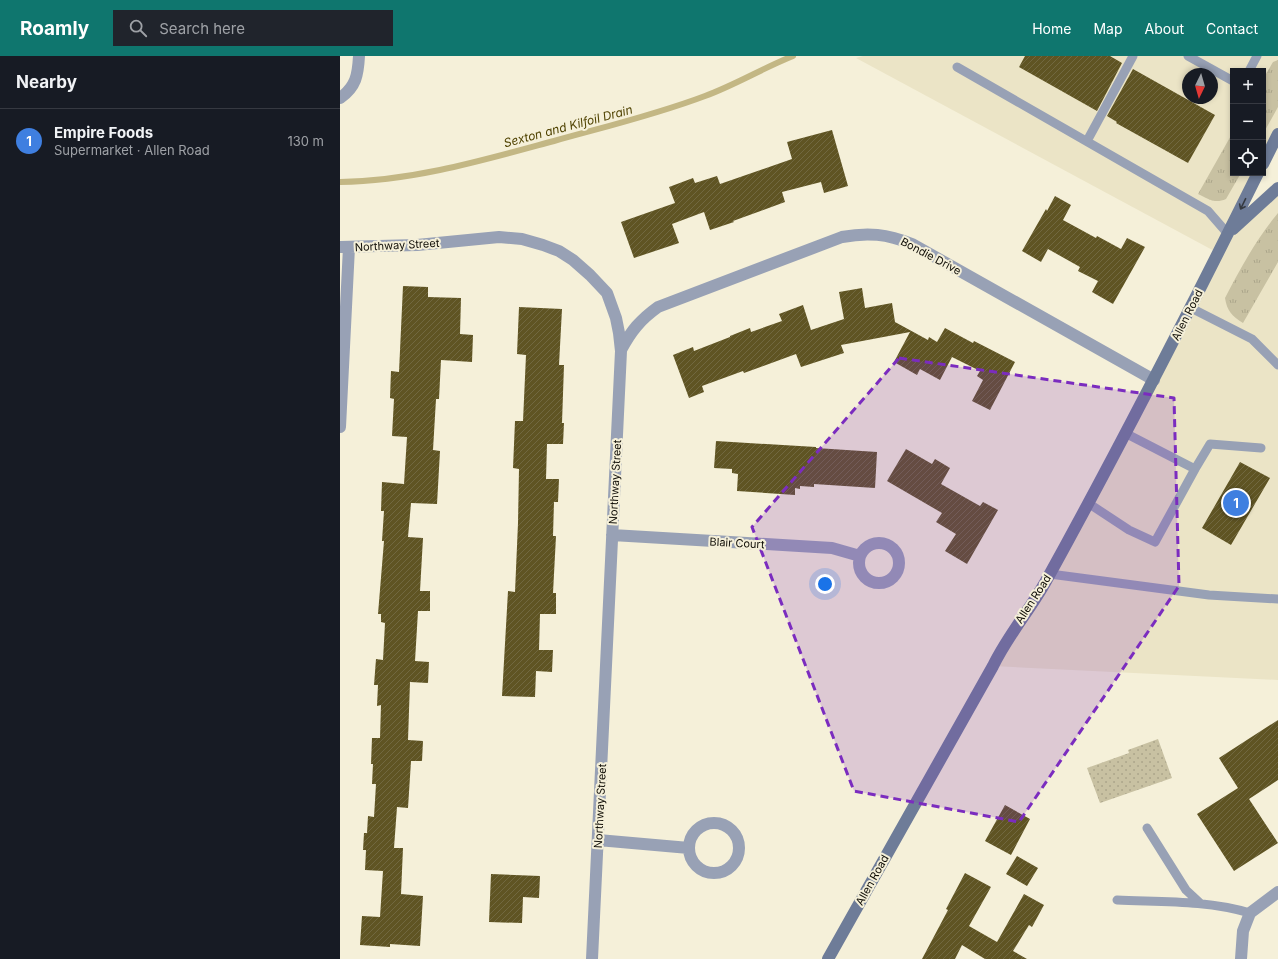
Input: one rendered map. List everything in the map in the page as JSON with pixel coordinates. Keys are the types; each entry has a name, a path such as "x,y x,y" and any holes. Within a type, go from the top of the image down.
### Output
{"main road":[{"path":"1266,158 1278,134"},
{"name":"Allen Road","path":"828,959 993,666 1002,647 1050,574 1154,380 1257,176"},
{"name":"Allen Road","path":"1228,234 1278,188"}],"street":[{"path":"344,96 356,82 359,56"},
{"name":"Bondie Drive","path":"620,351 636,325 646,315 658,307 842,237 857,234 871,234 894,237 912,244 1154,380"},
{"name":"Northway Street","path":"345,247 417,245 500,237 522,239 559,251 573,260 590,275 606,293 616,318 620,351 592,959"},
{"path":"340,427 345,247"},
{"name":"Blair Court","path":"612,535 832,548 860,556"},
{"path":"714,822 726,826 735,833 740,848 738,857 734,864 727,870 718,873 710,873 702,870 695,864 690,857 689,848 692,837 699,827 714,822"},
{"path":"598,840 689,848"},
{"path":"1241,959 1243,931 1250,913 1278,892"}],"lane":[{"path":"1087,142 1133,56"},
{"path":"1188,56 1230,79"},
{"path":"1250,68 1256,56"},
{"path":"957,67 1208,212 1228,234"},
{"path":"1191,308 1252,339 1278,365"},
{"path":"1125,433 1195,469"},
{"path":"1088,503 1129,530 1155,542 1210,444 1260,448"},
{"path":"1050,574 1209,595 1278,600"},
{"path":"1147,828 1186,890 1200,904"},
{"path":"1117,900 1200,904 1230,907 1250,913"}],"highlighted area":[{"path":"899,358 1174,398 1179,586 1019,822 854,791 752,527"}],"shaded area":[{"path":"863,56 1278,56 1278,139 1266,162 1266,68 1230,68 1230,176 1258,176 1229,233 1278,188 1278,680 993,666 1045,583 1218,253 856,58"}],"green space":[{"path":"1278,60 1278,107 1266,129 1266,74 1273,62"},
{"path":"1230,137 1230,176 1239,176 1226,199 1218,201 1212,200 1198,194"},
{"path":"1278,213 1278,262 1243,323 1231,313 1225,298 1256,243"},
{"path":"1158,739 1172,778 1100,803 1087,768 1129,753 1128,750"}],"building":[{"path":"1025,56 1110,56 1122,63 1097,111 1019,67"},
{"path":"1133,69 1182,96 1182,104 1195,104 1215,115 1188,163 1116,123 1117,122 1107,116"},
{"path":"832,130 848,186 824,193 821,182 782,192 785,202 710,230 704,212 672,224 679,243 634,258 621,222 675,203 669,187 693,178 695,183 717,176 720,184 792,159 787,142"},
{"path":"1055,196 1071,205 1063,220 1096,238 1097,236 1121,249 1127,238 1145,247 1113,304 1092,292 1098,281 1078,271 1080,267 1048,249 1041,262 1022,251"},
{"path":"403,286 428,287 428,297 461,298 460,334 473,335 472,362 441,360 439,399 436,399 433,450 440,451 437,504 411,503 408,537 423,538 420,591 430,591 430,611 418,611 415,661 429,662 428,683 410,682 408,740 423,741 422,761 411,761 408,808 397,807 394,848 403,848 401,894 423,896 420,946 390,944 390,947 360,945 362,916 380,917 383,871 365,870 366,850 363,850 364,833 367,833 368,816 374,817 376,784 372,784 372,738 380,738 381,705 377,706 378,685 374,685 376,659 383,660 385,623 381,622 381,614 378,614 384,541 382,541 384,511 381,511 382,482 404,484 407,437 392,436 394,399 390,398 391,371 399,372"},
{"path":"862,288 865,308 892,303 895,322 928,340 929,337 937,342 945,328 973,343 974,341 1015,362 990,410 972,401 983,380 977,376 980,371 952,357 940,380 920,369 917,375 894,362 910,332 841,345 844,353 801,367 796,354 744,373 743,371 702,386 704,392 689,398 673,355 693,347 694,351 750,328 751,332 782,321 779,314 803,305 811,330 844,319 839,292"},
{"path":"519,307 562,309 559,365 564,365 562,423 564,423 563,444 547,444 546,479 559,479 558,502 554,502 553,536 556,536 553,593 556,593 556,614 540,614 539,650 553,650 552,672 536,671 535,697 502,696 508,591 515,592 519,469 513,468 515,421 523,421 526,355 517,354"},
{"path":"716,441 877,452 875,488 814,484 814,487 800,486 800,489 795,488 795,495 737,491 738,474 732,473 732,469 714,468"},
{"path":"906,449 932,464 935,459 950,468 941,484 980,506 983,502 998,510 967,564 945,551 956,534 936,522 942,513 887,481"},
{"path":"1240,462 1270,478 1231,545 1202,528"},
{"path":"1278,720 1278,780 1249,799 1278,843 1234,871 1197,814 1238,788 1219,758"},
{"path":"1005,805 1030,819 1011,855 985,841"},
{"path":"1017,856 1038,868 1027,886 1006,874"},
{"path":"965,873 991,887 969,926 997,942 1024,894 1044,905 1032,927 1029,925 1013,951 1027,959 985,959 962,945 955,959 922,959 948,910 946,909"},
{"path":"491,874 540,876 539,898 523,897 522,923 489,922"}],"waterway":[{"name":"Sexton and Kilfoil Drain","path":"340,182 367,181 421,174 501,155 630,120 716,92 793,56"}],"place":[{"name":"Empire Foods","path":"1236,503"}]}
